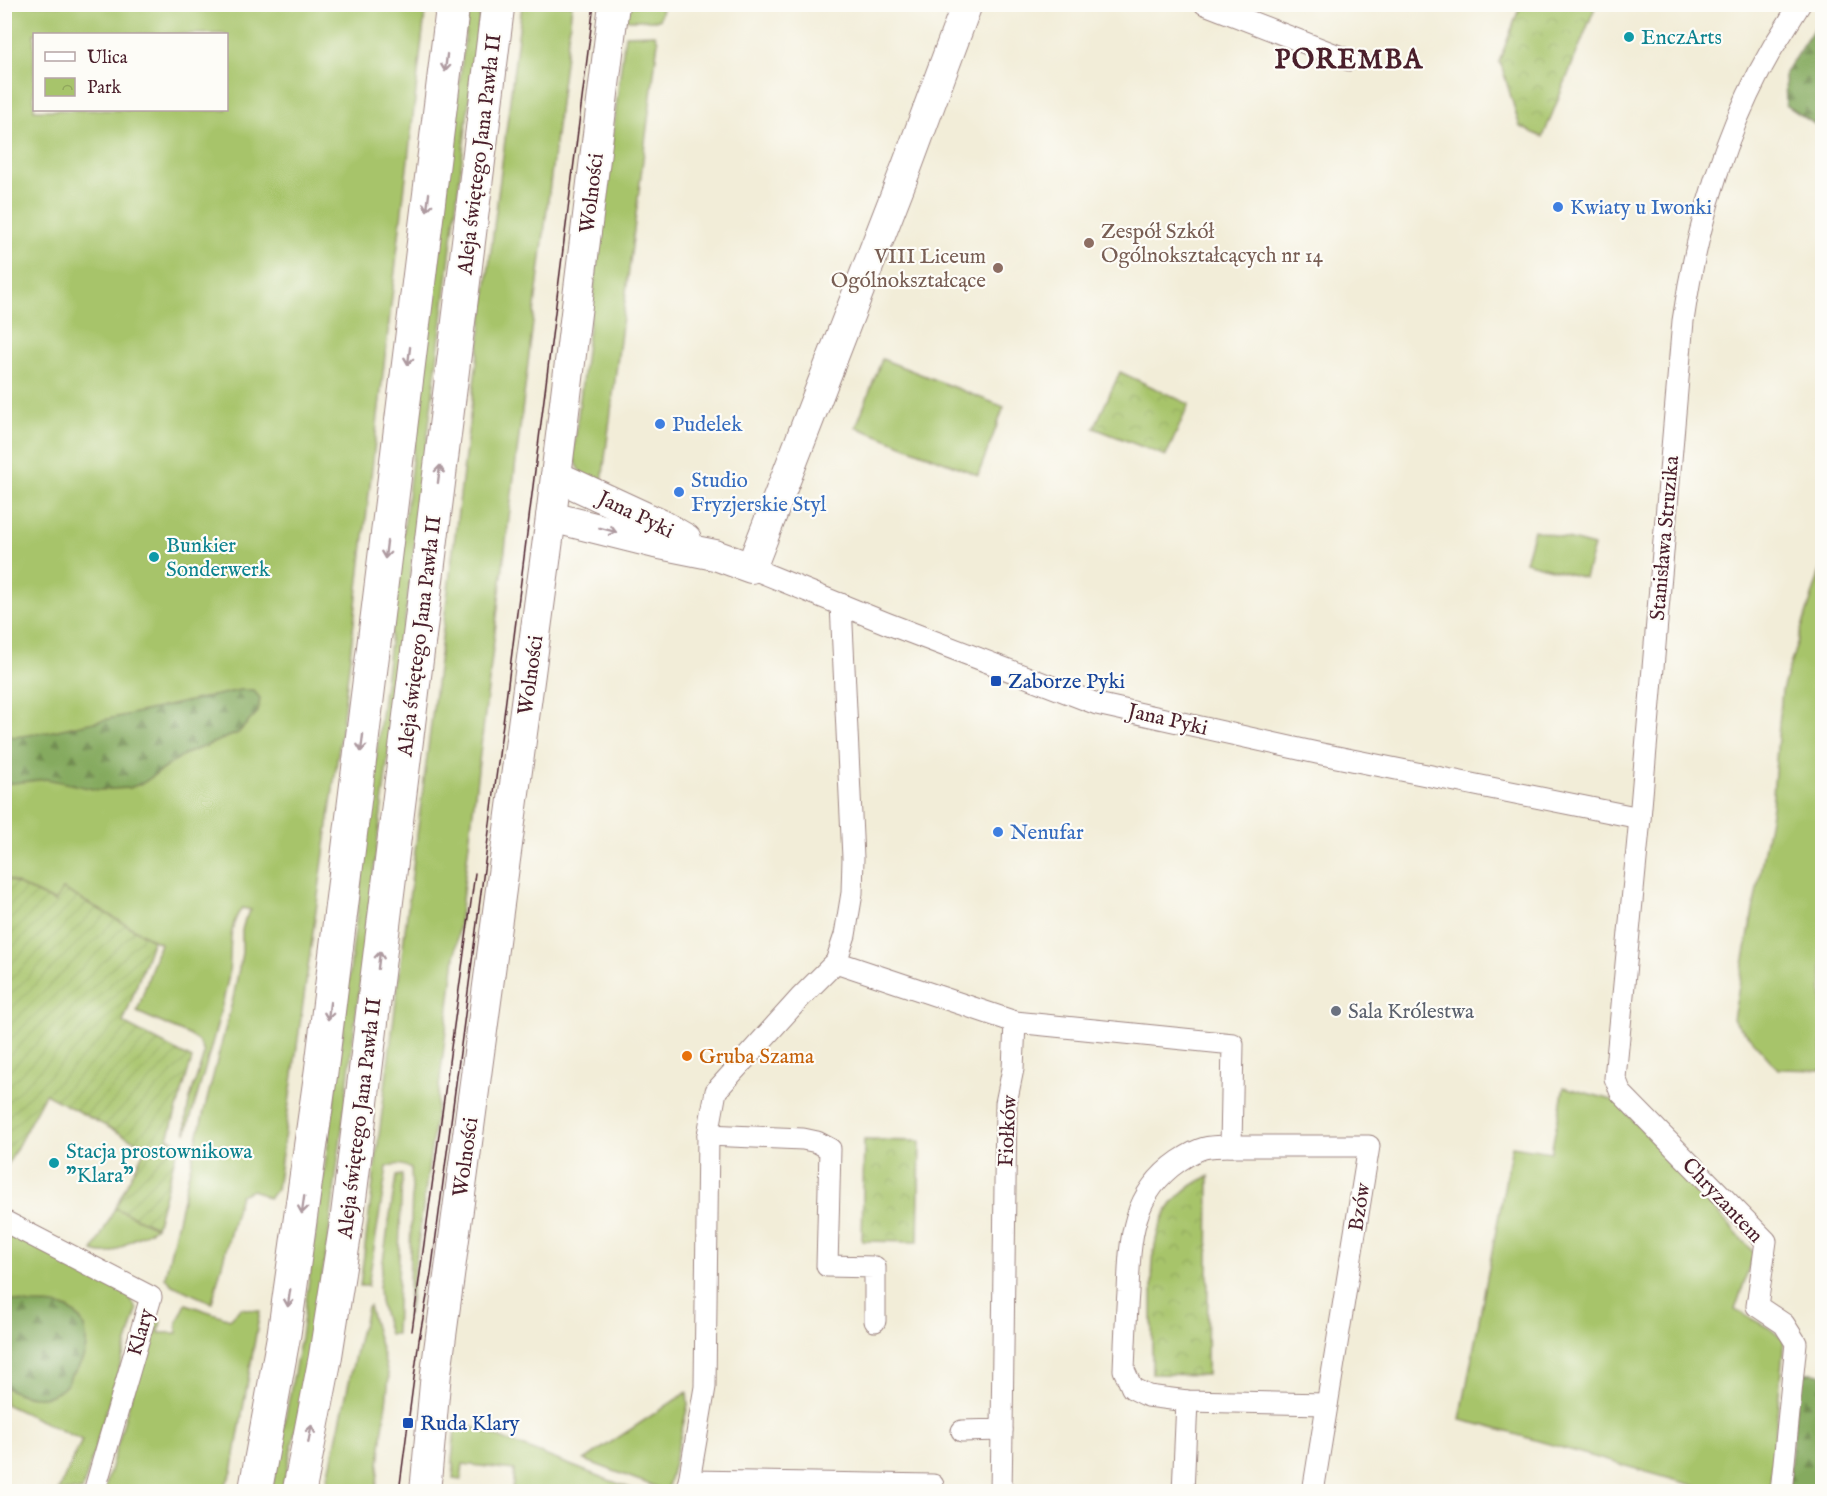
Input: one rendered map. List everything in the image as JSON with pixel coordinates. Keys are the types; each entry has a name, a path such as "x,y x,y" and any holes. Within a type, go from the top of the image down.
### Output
{"main road":[{"name":"Aleja świętego Jana Pawła II","path":"284,1334 324,1048 453,4"},
{"name":"Aleja świętego Jana Pawła II","path":"299,1491 325,1359 347,1220 498,4"},
{"path":"231,1491 238,1477 284,1334"},
{"path":"255,1491 284,1334"}],"street":[{"name":"Wolności","path":"425,1491 440,1345 556,476 614,4"},
{"path":"751,568 967,4"},
{"path":"1205,4 1349,60"},
{"name":"Stanisława Struzika","path":"1621,1093 1615,1078 1688,285 1705,209 1724,153 1757,77 1800,4"},
{"name":"Jana Pyki","path":"556,476 662,525 715,555"},
{"name":"Jana Pyki","path":"550,517 715,555 1097,704 1317,753 1640,818"},
{"path":"841,604 853,858 852,893 845,935 836,962 800,998 716,1091 708,1135 705,1387 688,1486 933,1485"},
{"path":"836,962 1016,1022 1233,1044 1231,1146"},
{"name":"Fiołków","path":"1001,1491 1006,1103 1013,1069 1016,1022"},
{"name":"Chryzantem","path":"1621,1093 1766,1241 1757,1306 1784,1324 1796,1343 1781,1491"},
{"path":"708,1135 803,1139 817,1142 830,1149 827,1266 875,1267 875,1321"},
{"name":"Bzów","path":"1313,1491 1369,1146 1208,1146 1191,1154 1169,1169 1150,1188 1137,1215 1130,1243 1124,1370 1132,1388 1148,1396 1187,1401 1327,1404"},
{"name":"Klary","path":"4,1221 151,1297 94,1491"},
{"path":"1183,1491 1187,1401"},
{"path":"962,1431 1002,1430"}],"green space":[{"path":"1521,4 1596,5 1543,137 1520,127 1499,62"},
{"path":"4,5 426,5 342,725 277,1189 269,1198 253,1190 240,1195 212,1303 172,1285 165,1277 196,1142 233,999 242,953 242,930 251,910 242,908 233,926 227,984 186,1133 187,1112 203,1050 189,1035 137,1012 160,943 63,889 56,902 5,878"},
{"path":"469,5 481,5 328,1241 301,1405 282,1491 271,1492 301,1337 336,1086"},
{"path":"522,5 572,5 434,1128 408,1315 412,1190 411,1169 405,1166 387,1167 368,1286 360,1286"},
{"path":"626,5 663,5 659,20 631,20 625,19"},
{"path":"1822,16 1822,129 1786,105 1785,73"},
{"path":"655,34 658,41 601,490 583,477 573,456 625,35"},
{"path":"882,359 1004,407 978,475 856,427"},
{"path":"1120,372 1189,404 1166,456 1094,428"},
{"path":"1534,530 1594,546 1585,578 1525,562"},
{"path":"1822,565 1822,1070 1778,1069 1733,1019 1772,807 1782,690"},
{"path":"240,690 253,690 260,698 258,712 238,733 185,754 143,783 129,788 98,790 47,779 5,784 5,735 15,737 49,732"},
{"path":"5,878 55,902 63,889 153,940 123,1023 192,1059 168,1138 179,1143 156,1227 115,1208 146,1147 45,1094 5,1170"},
{"path":"1564,1087 1616,1101 1754,1253 1735,1310 1769,1328 1784,1340 1770,1491 1713,1491 1460,1420 1512,1146 1551,1152"},
{"path":"864,1140 920,1141 918,1242 862,1241"},
{"path":"402,1175 396,1334 389,1334 380,1302 379,1287 396,1176"},
{"path":"1209,1176 1207,1375 1152,1374 1152,1280 1155,1244 1166,1212 1176,1198 1190,1186"},
{"path":"115,1208 156,1227 111,1253 93,1251"},
{"path":"4,1230 128,1294 137,1310 82,1491 58,1491 82,1440 5,1404"},
{"path":"5,1298 25,1303 64,1307 81,1321 86,1336 82,1361 68,1383 53,1394 45,1397 28,1396 5,1387"},
{"path":"186,1304 230,1319 241,1308 260,1311 232,1472 222,1491 104,1492 153,1319 161,1320 159,1333 177,1333 177,1323"},
{"path":"369,1306 389,1377 376,1491 325,1491 360,1332"},
{"path":"1799,1372 1822,1374 1822,1491 1788,1492"},
{"path":"687,1392 688,1405 667,1491 584,1460"},
{"path":"467,1425 637,1491 512,1491 514,1470 463,1464 461,1480 453,1479 455,1428"}],"tram line":[{"path":"399,1492 419,1340 431,1274 594,4"},
{"path":"412,1331 475,873"}],"place":[{"name":"EnczArts","path":"1629,37"},
{"name":"Kwiaty u Iwonki","path":"1558,207"},
{"name":"Zespół Szkół Ogólnokształcących nr 14","path":"1089,243"},
{"name":"VIII Liceum Ogólnokształcące","path":"998,268"},
{"name":"Pudelek","path":"660,424"},
{"name":"Studio Fryzjerskie Styl","path":"679,492"},
{"name":"Bunkier Sonderwerk","path":"154,557"},
{"name":"Zaborze Pyki","path":"996,681"},
{"name":"Nenufar","path":"998,832"},
{"name":"Sala Królestwa","path":"1336,1011"},
{"name":"Gruba Szama","path":"687,1056"},
{"name":"Stacja prostownikowa \"Klara\"","path":"54,1163"},
{"name":"Ruda Klary","path":"408,1423"}],"district":[{"name":"POREMBA","path":"1349,59"}]}
